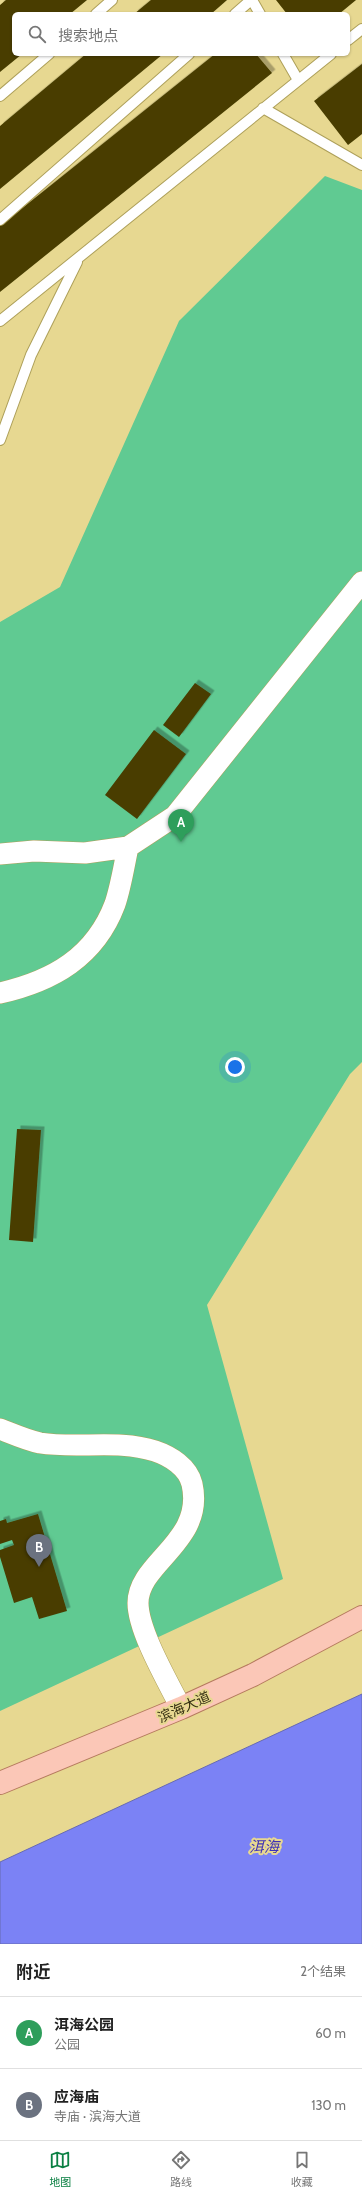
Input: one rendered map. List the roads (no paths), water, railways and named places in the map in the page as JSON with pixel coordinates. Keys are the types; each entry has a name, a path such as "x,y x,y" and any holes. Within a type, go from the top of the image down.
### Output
{"main road":[{"name":"滨海大道","path":"0,1783 181,1708 253,1675 362,1617"}],"street":[{"path":"0,854 34,850 85,853 128,847 175,816 362,582"},
{"path":"0,993 39,982 81,957 102,931 115,903 128,847"},
{"path":"0,1429 40,1443 119,1445 154,1451 170,1458 182,1467 191,1479 194,1496 191,1514 183,1534 142,1585 137,1602 145,1632 181,1708"}],"lane":[{"path":"98,12 112,0"},
{"path":"237,12 252,0 259,12"},
{"path":"350,38 362,29"},
{"path":"0,96 47,56"},
{"path":"0,220 187,56"},
{"path":"284,56 298,80"},
{"path":"0,321 79,259 328,56"},
{"path":"263,108 362,164"},
{"path":"0,440 32,355 79,259"}],"water":[{"name":"洱海","path":"362,1694 362,1944 0,1944 0,1862"}],"place":[{"name":"洱海公园","path":"181,842"},
{"name":"应海庙","path":"39,1567"}]}
